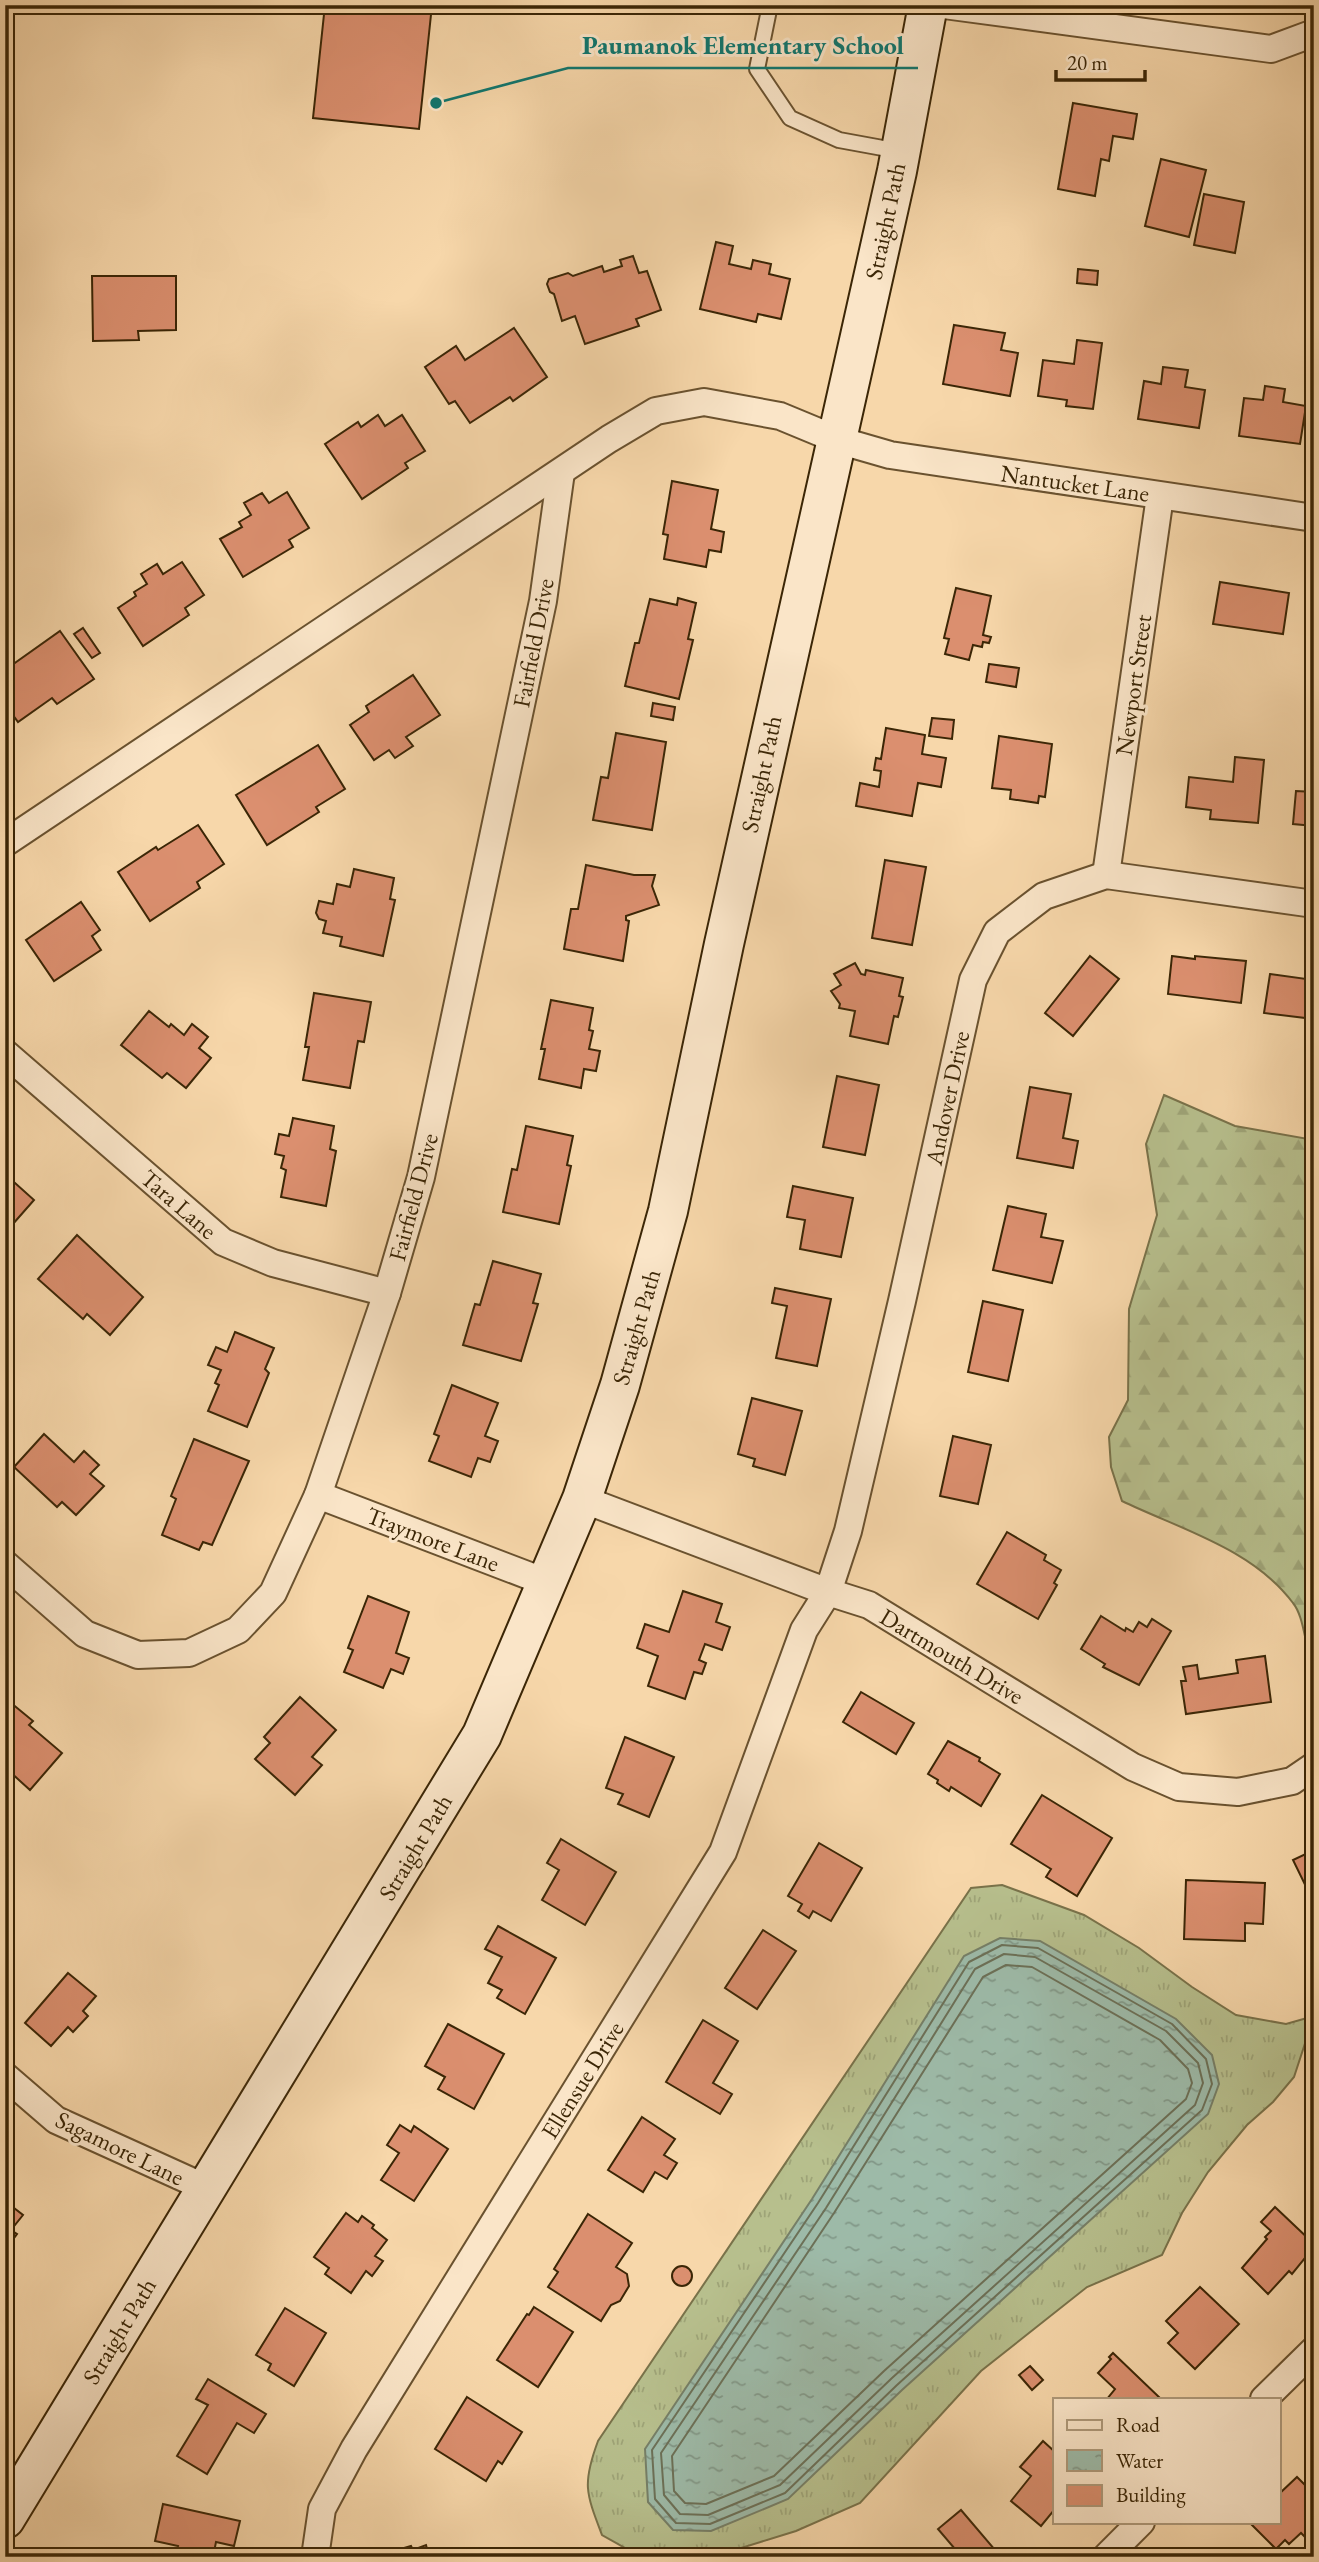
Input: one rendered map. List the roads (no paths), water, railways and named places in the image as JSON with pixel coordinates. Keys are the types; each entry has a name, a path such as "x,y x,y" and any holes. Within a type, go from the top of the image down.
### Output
{"main road":[{"name":"Straight Path","path":"5,2519 482,1735 582,1499 620,1385 668,1211 724,944 901,151 928,5"}],"street":[{"path":"944,5 1271,50 1314,33"},
{"path":"5,843 609,439 656,411 704,402 780,416 838,440"},
{"name":"Nantucket Lane","path":"838,440 890,455 1314,518"},
{"name":"Fairfield Drive","path":"5,1564 85,1634 138,1655 190,1654 239,1630 273,1593 318,1495 387,1293 421,1177 538,628 562,472"},
{"name":"Newport Street","path":"1106,875 1160,496"},
{"name":"Andover Drive","path":"828,1592 858,1490 973,980 997,932 1044,896 1106,875 1314,904"},
{"name":"Tara Lane","path":"5,1053 223,1242 273,1263 387,1293"},
{"name":"Traymore Lane","path":"318,1495 548,1583"},
{"name":"Dartmouth Drive","path":"582,1499 869,1605 1133,1767 1179,1787 1238,1792 1292,1781 1314,1766"},
{"name":"Ellensue Drive","path":"315,2557 322,2510 354,2449 723,1852 804,1630 828,1592"},
{"name":"Sagamore Lane","path":"5,2076 56,2120 206,2188"},
{"path":"1265,2398 1314,2350"},
{"path":"1106,2557 1139,2524"}],"lane":[{"path":"770,5 757,69 790,118 839,140 901,151"}],"water":[{"path":"1000,1938 1040,1941 1176,2019 1212,2055 1219,2084 1208,2114 902,2390 788,2499 711,2531 673,2530 648,2502 645,2449 812,2199 964,1956"}],"place":[{"name":"Paumanok Elementary School","path":"436,103"}]}
